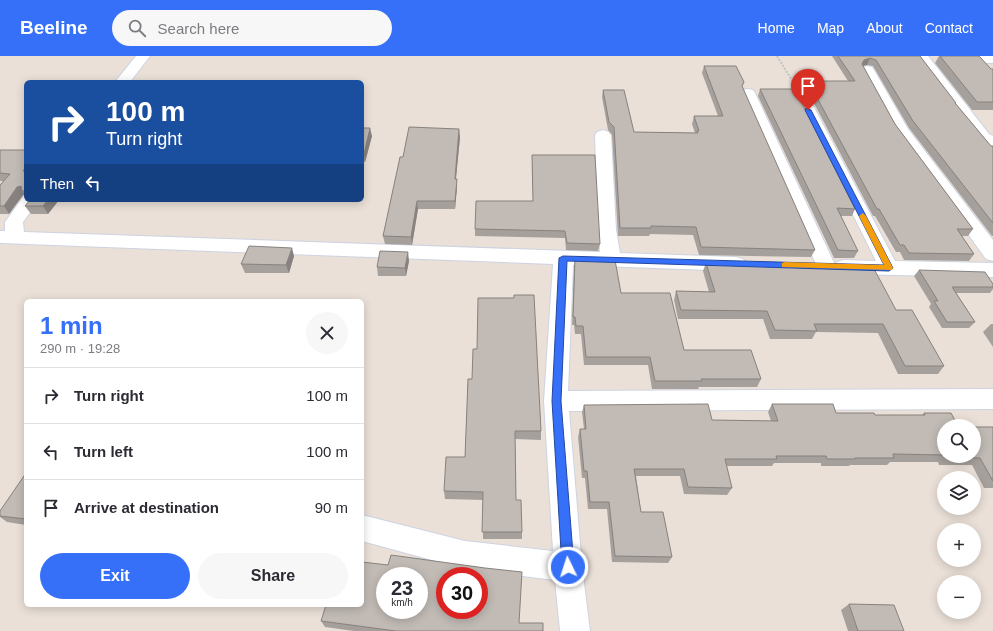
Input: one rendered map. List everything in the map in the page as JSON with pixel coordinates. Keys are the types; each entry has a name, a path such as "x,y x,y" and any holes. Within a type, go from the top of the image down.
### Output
{"street":[{"path":"124,80 143,56"},
{"path":"921,57 993,59"},
{"path":"921,57 983,137 993,142"},
{"path":"867,70 901,130 993,254"},
{"path":"748,93 818,266 993,270"},
{"path":"801,96 889,268"},
{"path":"602,136 607,230 611,260"},
{"path":"29,202 14,222 7,238 754,264"},
{"path":"563,258 556,401 568,567 575,631"},
{"path":"556,401 993,399"},
{"path":"364,529 465,555 568,567"}],"path":[{"path":"777,56 801,96"}],"building":[{"path":"838,56 920,56 955,103 991,146 993,146 993,223 913,121 876,60 870,58 864,60 862,64 895,124 973,229 957,229 974,254 909,253 904,245 900,245 879,209 877,209 808,81 855,81"},
{"path":"940,56 979,56 991,69 993,69 993,102 977,102"},
{"path":"704,66 736,66 744,82 742,86 815,250 701,247 696,227 651,226 651,228 620,228 614,127 609,122 603,90 624,90 634,132 698,133 697,131 699,131 694,116 723,116"},
{"path":"760,89 795,89 855,209 837,208 858,251 838,250"},
{"path":"409,127 459,129 455,179 457,179 455,201 417,201 411,237 383,236 400,157 403,157"},
{"path":"364,128 370,128 364,154"},
{"path":"0,150 24,150 24,191 22,191 21,186 17,187 4,206 0,206 0,185 10,174 0,173"},
{"path":"532,155 595,155 600,244 567,243 565,231 475,229 476,201 533,201"},
{"path":"28,202 46,202 43,206 25,206"},
{"path":"249,246 292,248 286,265 241,264"},
{"path":"380,251 408,252 405,268 377,267"},
{"path":"575,259 615,260 621,293 670,293 684,350 751,350 761,379 655,381 650,357 586,357 583,326 576,326 575,317 573,317"},
{"path":"706,263 873,267 896,310 912,310 944,366 905,366 883,324 814,324 817,331 775,330 767,311 681,310 676,291 715,292"},
{"path":"919,270 985,272 993,284 993,287 952,287 975,322 947,322 934,301 938,301"},
{"path":"514,295 534,295 541,431 515,431 516,500 521,500 522,532 482,532 483,492 444,491 446,457 465,457 468,379 472,379 473,349 477,349 478,298 514,298"},
{"path":"708,404 712,420 778,421 772,404 833,404 836,413 925,415 924,413 951,413 954,419 937,419 937,455 893,454 894,458 855,459 827,459 826,456 776,456 777,459 725,459 732,488 688,487 684,469 634,469 641,512 663,512 672,557 615,556 609,502 590,502 587,471 584,471 580,429 586,429 584,405"},
{"path":"981,427 993,427 993,481 981,460"},
{"path":"24,476 24,519 0,516 0,511"},
{"path":"391,555 478,567 436,567 436,619 488,619 488,568 522,572 519,623 543,623 543,631 396,631 321,621 325,607 364,607 364,562 388,565"},
{"path":"849,604 894,605 904,631 858,631"}],"slow traffic":[{"path":"785,265 889,268 863,216"}],"route":[{"path":"568,567 556,401 563,258 889,268 808,110"}]}
